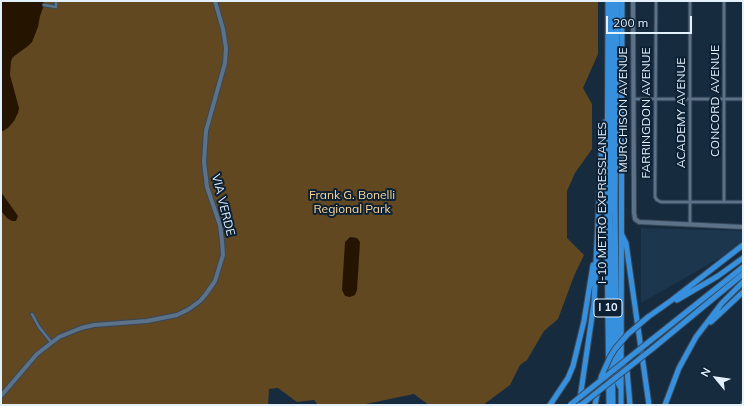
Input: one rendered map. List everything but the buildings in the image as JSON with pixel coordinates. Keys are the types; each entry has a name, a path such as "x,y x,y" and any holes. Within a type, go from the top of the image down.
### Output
{"highway":[{"name":"I 10","path":"608,1 607,237 609,405"},
{"name":"I-10 METRO EXPRESSLANES","path":"613,1 610,216 613,405"},
{"name":"I-10 METRO EXPRESSLANES","path":"617,1 615,209 617,381 621,390"},
{"name":"I 10","path":"621,405 622,1"},
{"path":"580,405 594,303 602,137 608,112"},
{"path":"621,233 626,243 649,405"},
{"path":"662,308 743,245"},
{"path":"550,405 568,378 578,349 596,254"},
{"path":"595,405 601,377 610,357 628,334 648,317 718,276 743,258"},
{"path":"570,405 743,267"},
{"path":"580,405 652,349 743,274"},
{"path":"665,405 679,368 696,337 722,303 743,282"},
{"path":"696,337 743,292"},
{"path":"621,360 627,370 630,405"}],"main road":[{"name":"VIA VERDE","path":"1,396 26,366 51,342 69,332 89,326 148,321 177,315 200,301 215,281 223,255 222,241 220,225 207,187 204,162 206,132 225,63 226,48 223,29 215,1"},
{"name":"MURCHISON AVENUE","path":"633,1 635,218 639,222 690,224"},
{"path":"690,224 743,227"}],"street":[{"path":"44,5 56,7 56,1"},
{"name":"FARRINGDON AVENUE","path":"656,1 655,197 661,202 690,202"},
{"name":"ACADEMY AVENUE","path":"690,1 690,224"},
{"name":"CONCORD AVENUE","path":"724,1 724,202"},
{"path":"633,99 743,99"},
{"path":"690,202 743,202"},
{"path":"32,314 38,327 51,342"}],"shaded area":[{"path":"1,1 43,1 44,5 32,42 13,57 11,61 10,75 19,108 14,121 8,128 1,132"},
{"path":"1,192 18,216 16,221 12,221 7,218 1,211"},
{"path":"641,228 743,231 743,243 732,251 641,303"},
{"path":"350,237 357,238 360,242 357,290 355,295 350,297 345,296 342,290 345,242"}],"green space":[{"name":"Frank G. Bonelli Regional Park","path":"1,1 598,1 598,54 583,88 592,104 592,149 575,173 567,191 567,238 584,255 574,276 558,319 544,331 527,360 520,365 510,385 483,405 429,405 414,394 361,405 318,405 314,400 297,402 278,388 269,389 268,405 1,405"}]}
